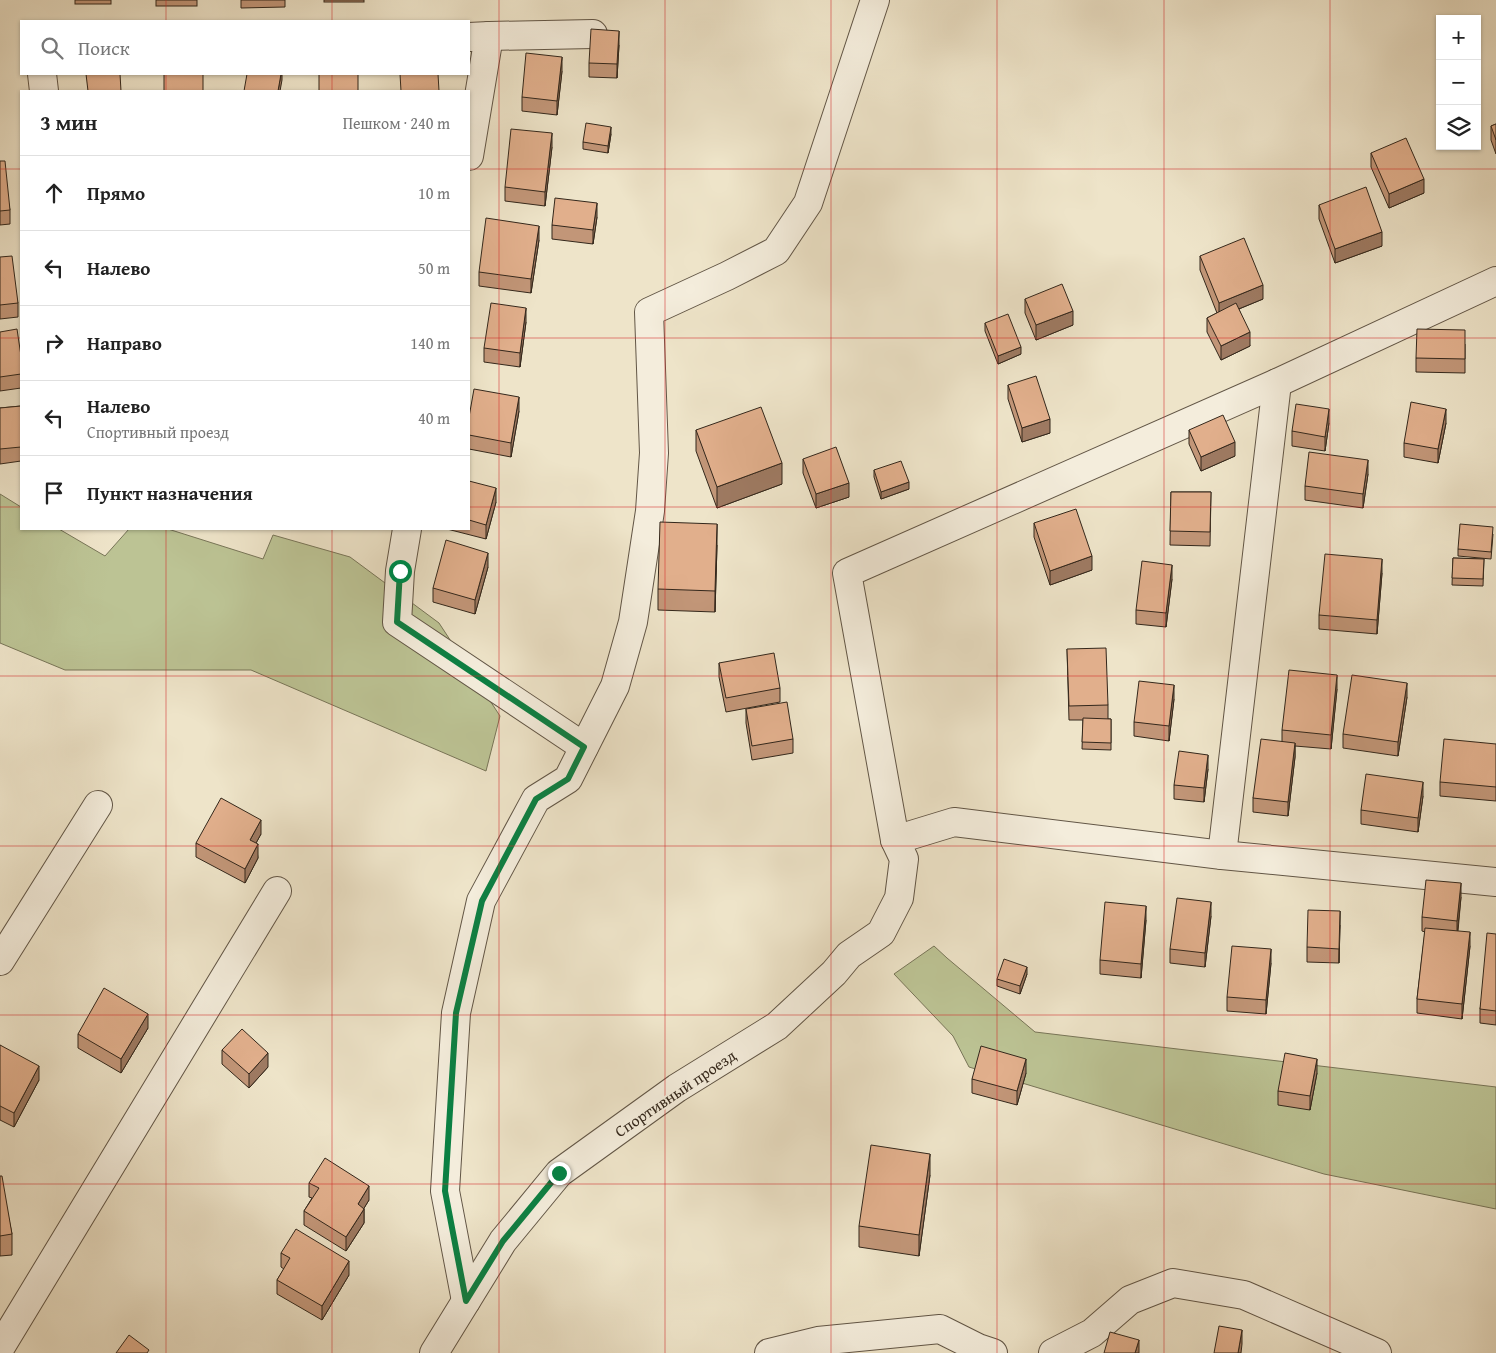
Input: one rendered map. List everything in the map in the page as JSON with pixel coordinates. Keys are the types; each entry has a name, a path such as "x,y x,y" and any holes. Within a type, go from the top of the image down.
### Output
{"street":[{"path":"466,1301 445,1191 456,1013 482,901 536,799 568,779 615,686 623,659 633,622 650,511 654,453 648,312 776,251 808,203 874,0"},
{"path":"470,144 479,36 593,34"},
{"path":"42,75 44,90"},
{"path":"1222,855 1277,383 1496,281"},
{"name":"Спортивный проезд","path":"434,1353 503,1241 559,1173 677,1088 777,1026 834,973 849,955 881,933 898,898 904,859 895,840 847,573 1277,383"},
{"path":"407,530 400,571 397,622 584,747"},
{"path":"0,961 98,805"},
{"path":"895,840 954,822 1222,855 1496,882"},
{"path":"0,1348 277,891"},
{"path":"1053,1353 1092,1333 1130,1300 1173,1283 1244,1295 1377,1353"},
{"path":"769,1353 818,1341 940,1329 978,1348 993,1353"}],"green space":[{"path":"0,494 20,506 20,530 61,530 105,556 128,530 171,530 263,559 273,535 350,557 439,623 500,716 486,771 251,670 65,670 0,643"},
{"path":"934,946 1035,1032 1496,1087 1496,1209 1324,1174 969,1067 953,1036 894,974"}],"building":[{"path":"591,29 619,31 617,64 589,63"},
{"path":"526,53 562,57 557,101 522,97"},
{"path":"86,75 120,75 121,90 88,90"},
{"path":"164,75 203,75 203,90 164,90"},
{"path":"247,75 281,75 278,90 244,90"},
{"path":"319,75 358,75 358,90 319,90"},
{"path":"400,75 438,75 439,90 401,90"},
{"path":"586,123 611,127 608,146 583,142"},
{"path":"1496,124 1496,140 1491,126"},
{"path":"511,129 552,133 545,192 505,187"},
{"path":"1406,138 1424,179 1389,194 1371,153"},
{"path":"0,161 5,161 10,210 0,211"},
{"path":"1366,187 1382,232 1335,249 1319,205"},
{"path":"555,198 597,203 593,230 552,225"},
{"path":"486,218 539,226 531,279 479,272"},
{"path":"1244,238 1263,285 1219,303 1200,256"},
{"path":"12,256 18,303 0,305 0,257"},
{"path":"1062,284 1073,311 1036,325 1025,299"},
{"path":"491,303 526,308 520,353 484,348"},
{"path":"1236,303 1250,332 1221,346 1207,318"},
{"path":"1008,314 1021,347 998,356 985,323"},
{"path":"17,329 20,349 20,374 0,377 0,332"},
{"path":"1417,329 1465,330 1465,359 1416,358"},
{"path":"1036,376 1050,419 1022,428 1008,385"},
{"path":"474,389 519,397 511,443 470,435 470,411"},
{"path":"1411,402 1446,409 1438,449 1404,443"},
{"path":"1296,404 1329,409 1325,437 1292,431"},
{"path":"20,406 20,447 0,449 0,408"},
{"path":"761,407 782,463 717,487 696,430"},
{"path":"1223,415 1235,442 1201,457 1189,430"},
{"path":"836,447 849,483 816,494 803,459"},
{"path":"1309,452 1368,460 1363,494 1305,486"},
{"path":"901,461 909,482 881,492 874,470"},
{"path":"470,481 496,488 486,525 470,520"},
{"path":"1171,492 1211,492 1210,532 1170,531"},
{"path":"1076,509 1092,556 1050,571 1034,523"},
{"path":"660,522 717,524 715,591 658,589"},
{"path":"1460,524 1493,527 1491,552 1458,549"},
{"path":"446,540 488,553 475,600 433,588"},
{"path":"1325,554 1382,559 1377,620 1319,615"},
{"path":"1453,558 1484,559 1483,579 1452,578"},
{"path":"1142,561 1172,565 1166,613 1136,610"},
{"path":"1106,648 1108,705 1069,706 1067,649"},
{"path":"774,653 780,688 726,698 719,663"},
{"path":"1289,670 1337,675 1331,735 1282,730"},
{"path":"1352,675 1407,683 1398,742 1343,734"},
{"path":"1139,681 1174,685 1169,726 1134,722"},
{"path":"787,702 793,739 752,746 746,709"},
{"path":"1083,718 1111,719 1111,743 1082,742"},
{"path":"1261,739 1295,743 1288,802 1253,798"},
{"path":"1444,739 1496,744 1496,787 1440,782"},
{"path":"1179,751 1208,755 1204,788 1174,785"},
{"path":"1366,774 1423,782 1418,818 1361,810"},
{"path":"221,798 261,820 250,840 258,844 245,869 196,843"},
{"path":"1426,880 1461,883 1457,921 1422,917"},
{"path":"1177,898 1211,902 1205,953 1170,949"},
{"path":"1105,902 1146,906 1141,964 1100,960"},
{"path":"1308,910 1340,911 1339,949 1307,947"},
{"path":"1425,928 1470,932 1462,1004 1417,999"},
{"path":"1487,933 1496,934 1496,1011 1480,1009"},
{"path":"1232,946 1271,949 1266,1000 1227,997"},
{"path":"1004,959 1027,967 1020,986 997,979"},
{"path":"104,988 148,1014 121,1059 78,1034"},
{"path":"242,1029 268,1053 249,1074 222,1050"},
{"path":"0,1045 39,1066 14,1113 0,1106"},
{"path":"981,1046 1026,1059 1017,1091 972,1079"},
{"path":"1285,1053 1317,1059 1310,1096 1278,1091"},
{"path":"871,1145 930,1154 919,1235 859,1226"},
{"path":"325,1158 369,1186 358,1204 364,1209 346,1237 304,1211 319,1188 309,1183"},
{"path":"0,1176 2,1176 12,1234 0,1236"},
{"path":"296,1229 349,1261 322,1306 277,1280 290,1258 281,1253"},
{"path":"1219,1326 1242,1330 1238,1353 1214,1353"},
{"path":"1110,1332 1139,1340 1135,1353 1104,1353"},
{"path":"129,1335 149,1350 147,1353 116,1353"}],"route":[{"path":"400,571 397,622 584,747 568,779 536,799 482,901 456,1013 445,1191 466,1301 503,1241 559,1173"}]}
